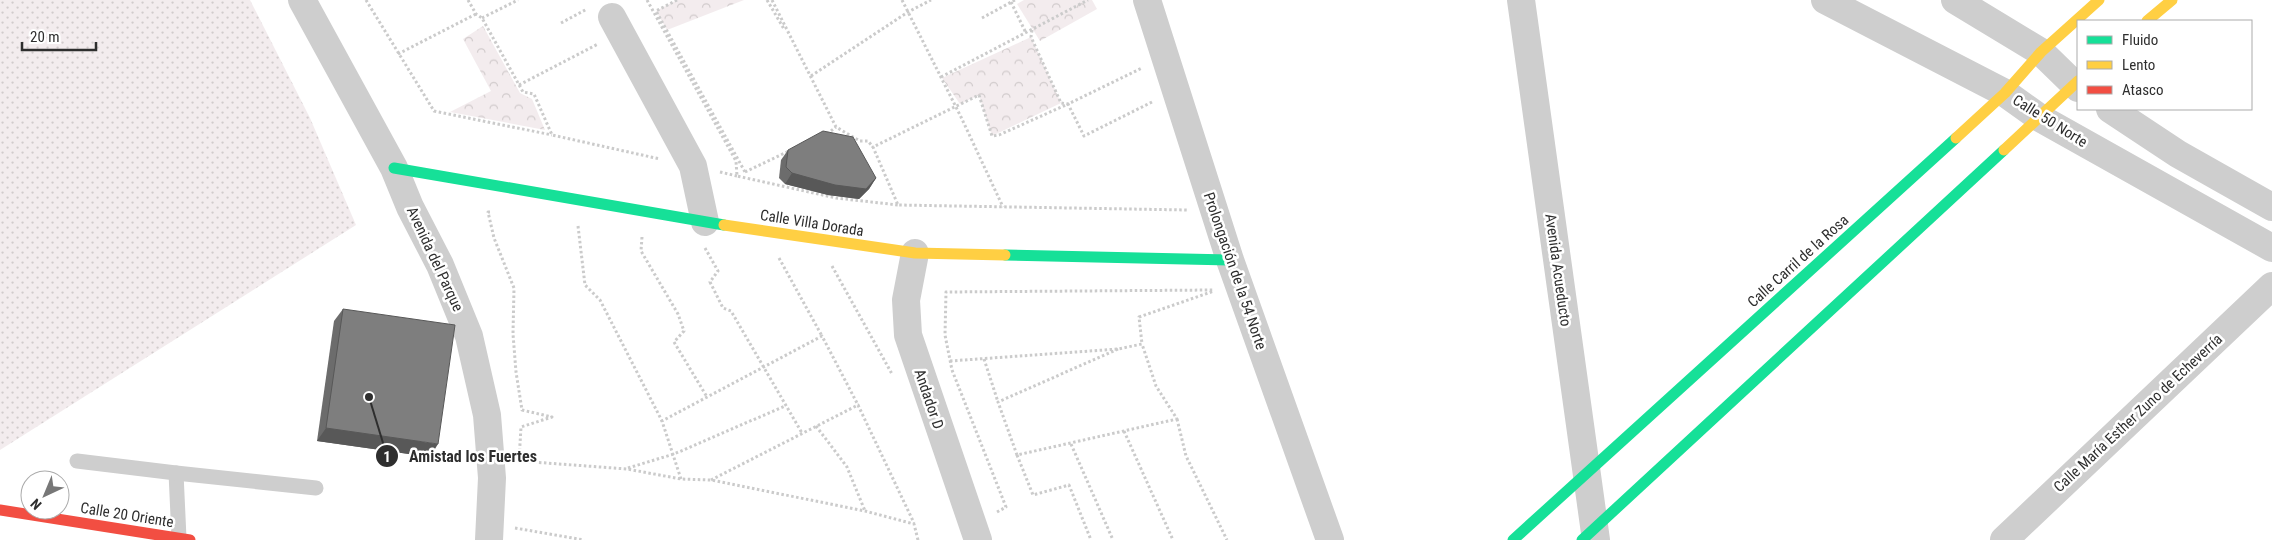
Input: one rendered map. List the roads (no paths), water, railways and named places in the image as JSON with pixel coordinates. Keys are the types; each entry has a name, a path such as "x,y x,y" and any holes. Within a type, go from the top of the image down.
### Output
{"main road":[{"name":"Calle Carril de la Rosa","path":"2077,20 2099,0"},
{"path":"2148,20 2172,0"},
{"name":"Calle Carril de la Rosa","path":"1513,540 2005,93 2042,52 2077,20"},
{"path":"1590,536 2077,85"},
{"name":"Calle Villa Dorada","path":"394,168 704,235 915,254 1230,260"},
{"name":"Calle 20 Oriente","path":"0,510 184,539"}],"street":[{"name":"Avenida del Parque","path":"302,0 394,168 410,207 440,265 469,336 487,415 492,478 500,533"},
{"name":"Prolongación de la 54 Norte","path":"1147,0 1230,260 1330,540"},
{"name":"Avenida Acueducto","path":"1521,0 1586,475 1590,536"},
{"name":"Calle 50 Norte","path":"1824,0 2005,93 2040,118 2272,248"},
{"path":"1955,0 2042,52 2077,85"},
{"path":"612,17 693,166 704,235"},
{"path":"2112,110 2178,154 2272,207"},
{"name":"Andador D","path":"915,254 906,300 908,335 978,540"},
{"name":"Calle María Esther Zuno de Echeverría","path":"2004,540 2272,286"}],"lane":[{"path":"77,461 316,488"},
{"path":"176,473 184,539"}],"place":[{"name":"Amistad los Fuertes","path":"369,397"}]}
